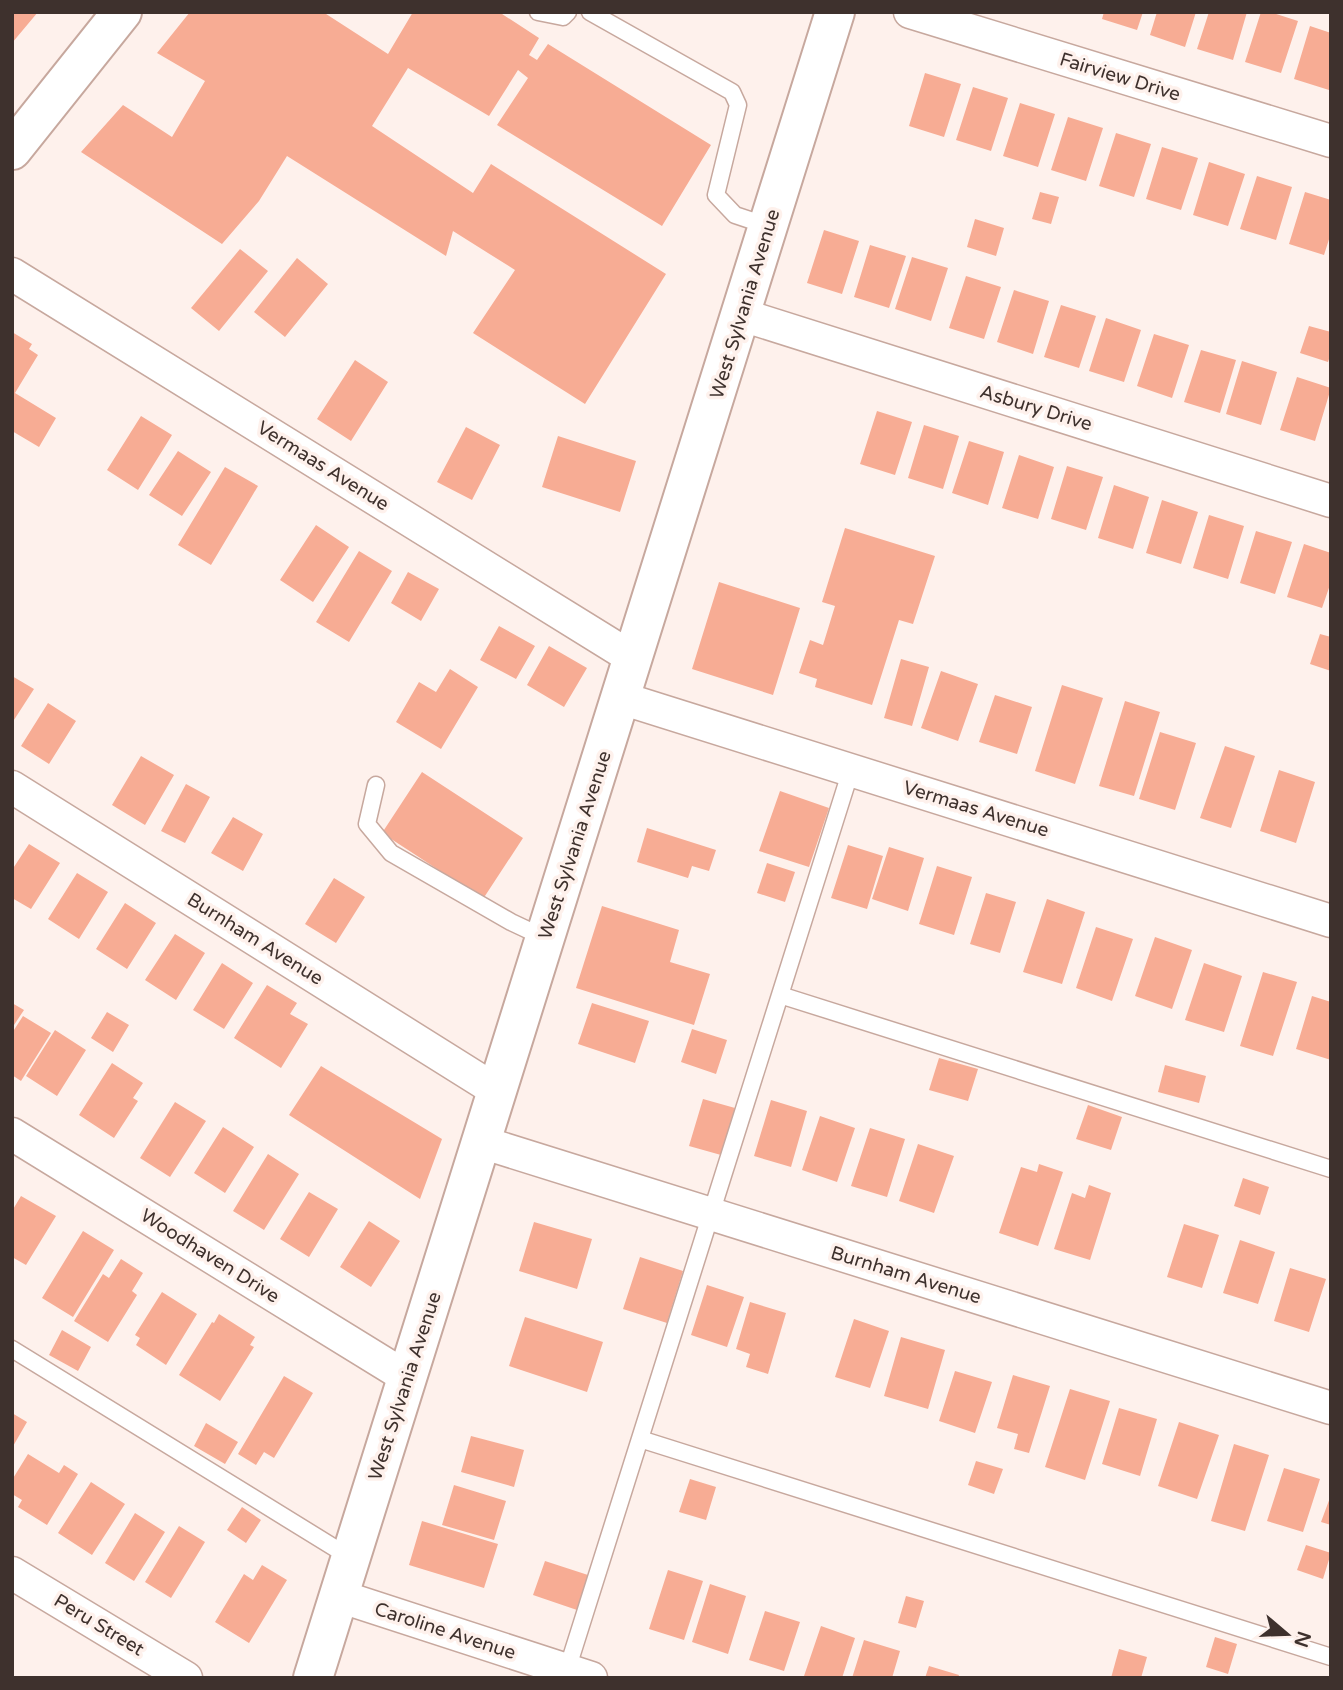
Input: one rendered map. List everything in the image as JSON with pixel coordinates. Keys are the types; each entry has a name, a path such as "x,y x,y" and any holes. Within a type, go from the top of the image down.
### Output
{"main road":[{"path":"12,150 122,12"},
{"name":"West Sylvania Avenue","path":"313,1678 835,12"}],"street":[{"name":"Fairview Drive","path":"910,12 1331,141"},
{"name":"Vermaas Avenue","path":"12,274 634,659"},
{"name":"Asbury Drive","path":"742,315 1331,500"},
{"name":"Vermaas Avenue","path":"621,698 1331,921"},
{"name":"Burnham Avenue","path":"12,787 497,1091"},
{"name":"Woodhaven Drive","path":"12,1134 408,1378"},
{"name":"Burnham Avenue","path":"481,1142 1331,1408"},
{"name":"Peru Street","path":"12,1573 172,1674"},
{"name":"Caroline Avenue","path":"339,1596 579,1674"}],"lane":[{"path":"538,12 563,17 568,12"},
{"path":"590,12 732,92 738,105 716,195 735,215 770,226"},
{"path":"579,1674 640,1438 851,770"},
{"path":"376,785 367,824 391,853 510,922 545,938"},
{"path":"780,995 1331,1169"},
{"path":"12,1349 351,1558"},
{"path":"640,1438 1331,1657"}],"building":[{"path":"12,12 38,12 12,43"},
{"path":"190,12 323,12 388,54 413,12 499,12 539,38 529,55 537,60 548,44 711,145 662,226 497,125 528,78 518,70 489,116 408,68 372,126 473,193 491,164 666,274 585,404 473,333 515,270 453,231 446,256 287,156 259,201 222,244 81,152 123,105 172,137 205,81 157,53"},
{"path":"1104,12 1143,12 1137,30 1102,19"},
{"path":"1157,12 1196,12 1185,47 1150,35"},
{"path":"1209,12 1247,12 1233,60 1197,49"},
{"path":"1261,12 1270,12 1298,21 1281,73 1245,62"},
{"path":"1310,26 1331,33 1329,90 1294,79"},
{"path":"925,73 961,84 944,137 909,126"},
{"path":"973,87 1008,98 991,151 956,140"},
{"path":"1020,103 1055,114 1038,167 1003,156"},
{"path":"1068,117 1103,128 1086,181 1051,170"},
{"path":"1116,133 1151,144 1134,197 1099,186"},
{"path":"1162,147 1198,158 1181,210 1146,199"},
{"path":"1209,162 1245,174 1228,226 1193,215"},
{"path":"1257,176 1292,187 1276,240 1240,229"},
{"path":"1040,192 1059,197 1051,224 1032,219"},
{"path":"1305,192 1331,200 1331,233 1324,255 1289,244"},
{"path":"975,219 1004,228 996,256 967,247"},
{"path":"824,230 859,241 842,294 807,283"},
{"path":"870,245 906,256 889,308 854,297"},
{"path":"240,249 268,271 219,331 191,308"},
{"path":"912,257 948,268 931,321 895,309"},
{"path":"297,258 328,284 285,337 254,312"},
{"path":"966,276 1001,287 984,339 949,328"},
{"path":"1014,290 1049,301 1033,354 997,342"},
{"path":"1061,305 1096,316 1079,368 1044,357"},
{"path":"1106,318 1141,330 1124,382 1089,371"},
{"path":"1309,326 1331,332 1328,362 1300,353"},
{"path":"12,332 32,344 29,349 38,355 15,393 56,418 39,447 12,431"},
{"path":"1154,334 1189,345 1172,398 1137,386"},
{"path":"1201,350 1236,360 1220,413 1184,402"},
{"path":"355,360 388,382 351,441 317,419"},
{"path":"1242,361 1277,372 1261,425 1226,414"},
{"path":"1297,377 1331,388 1315,441 1280,430"},
{"path":"877,411 912,422 895,475 860,464"},
{"path":"141,416 172,435 138,490 107,470"},
{"path":"924,425 959,436 943,489 908,478"},
{"path":"466,427 500,445 472,500 437,482"},
{"path":"558,436 636,461 620,512 542,487"},
{"path":"969,441 1004,452 988,505 952,493"},
{"path":"178,451 211,472 182,516 149,495"},
{"path":"1019,455 1054,467 1038,519 1002,508"},
{"path":"1067,466 1103,477 1086,530 1051,519"},
{"path":"225,467 258,486 211,565 178,545"},
{"path":"1114,485 1149,497 1133,549 1098,538"},
{"path":"1162,500 1198,512 1181,564 1146,553"},
{"path":"1209,515 1244,526 1228,579 1193,568"},
{"path":"316,525 349,547 313,602 280,580"},
{"path":"845,528 935,556 913,624 899,620 872,705 815,687 817,679 799,673 810,640 823,645 835,606 822,602"},
{"path":"1256,531 1292,542 1275,594 1240,583"},
{"path":"1304,544 1331,553 1331,582 1322,608 1287,597"},
{"path":"359,551 392,571 349,642 316,622"},
{"path":"408,572 439,589 421,621 391,603"},
{"path":"719,582 800,608 773,695 692,669"},
{"path":"499,626 535,646 516,679 480,660"},
{"path":"1320,634 1331,637 1331,671 1310,664"},
{"path":"549,646 587,668 564,707 527,685"},
{"path":"901,659 929,667 912,726 884,718"},
{"path":"450,669 478,687 441,749 396,722 419,682 436,692"},
{"path":"941,671 978,684 958,741 921,728"},
{"path":"12,676 34,689 12,723"},
{"path":"1062,685 1103,698 1075,784 1035,771"},
{"path":"995,695 1032,707 1017,754 979,742"},
{"path":"1125,701 1160,712 1134,796 1099,786"},
{"path":"48,703 76,721 49,764 21,746"},
{"path":"1160,732 1196,743 1175,810 1139,799"},
{"path":"1225,746 1255,756 1231,828 1200,818"},
{"path":"141,756 174,775 145,825 112,805"},
{"path":"1279,770 1315,782 1296,843 1260,831"},
{"path":"422,772 523,838 483,899 382,833"},
{"path":"186,784 210,797 185,843 161,831"},
{"path":"780,791 829,808 809,867 759,851"},
{"path":"233,817 263,834 243,871 211,853"},
{"path":"647,828 716,850 709,871 692,866 688,878 637,862"},
{"path":"29,844 60,863 31,909 12,898 12,870"},
{"path":"848,845 883,856 867,909 831,898"},
{"path":"889,847 924,858 908,911 872,899"},
{"path":"767,863 795,872 785,902 757,893"},
{"path":"937,866 972,877 954,935 919,924"},
{"path":"77,873 108,892 79,939 48,919"},
{"path":"334,878 365,897 336,943 305,924"},
{"path":"986,893 1016,902 1000,953 970,944"},
{"path":"1047,899 1085,912 1062,984 1023,972"},
{"path":"125,903 156,923 127,969 96,949"},
{"path":"602,906 679,930 670,962 710,974 694,1025 576,988"},
{"path":"1096,927 1133,939 1112,1001 1076,988"},
{"path":"175,934 205,953 176,1000 145,980"},
{"path":"1155,937 1192,950 1172,1009 1135,996"},
{"path":"222,963 253,983 224,1029 193,1010"},
{"path":"1204,963 1242,976 1224,1032 1185,1020"},
{"path":"1263,972 1297,982 1273,1056 1240,1046"},
{"path":"267,985 297,1003 290,1014 308,1024 281,1068 234,1038"},
{"path":"1312,996 1331,1002 1331,1060 1296,1049"},
{"path":"12,1003 24,1010 12,1028"},
{"path":"592,1003 649,1021 635,1063 578,1044"},
{"path":"107,1012 129,1025 113,1052 91,1038"},
{"path":"23,1016 51,1033 21,1081 12,1075 12,1033"},
{"path":"692,1029 727,1040 716,1074 681,1062"},
{"path":"55,1030 86,1050 57,1096 26,1076"},
{"path":"939,1058 978,1069 968,1101 929,1090"},
{"path":"112,1063 143,1083 133,1098 138,1101 114,1138 79,1115"},
{"path":"1165,1065 1206,1076 1199,1103 1158,1092"},
{"path":"321,1066 442,1139 420,1199 289,1115"},
{"path":"703,1099 735,1108 721,1155 689,1146"},
{"path":"771,1100 807,1111 791,1167 754,1156"},
{"path":"175,1102 206,1121 170,1177 140,1158"},
{"path":"1088,1105 1122,1117 1111,1150 1076,1139"},
{"path":"820,1116 855,1128 837,1182 802,1170"},
{"path":"223,1127 254,1147 225,1193 194,1173"},
{"path":"870,1128 905,1139 887,1197 851,1186"},
{"path":"918,1144 954,1156 934,1213 899,1201"},
{"path":"268,1154 299,1174 264,1230 233,1211"},
{"path":"1039,1164 1063,1172 1038,1246 999,1233 1021,1167 1037,1172"},
{"path":"1243,1178 1269,1187 1260,1215 1234,1206"},
{"path":"1089,1185 1111,1193 1090,1260 1054,1249 1072,1193 1085,1198"},
{"path":"309,1192 338,1209 309,1257 280,1239"},
{"path":"21,1196 56,1216 26,1265 12,1257 12,1211"},
{"path":"369,1221 400,1241 371,1287 340,1267"},
{"path":"534,1222 592,1239 577,1289 519,1271"},
{"path":"1184,1224 1219,1235 1202,1288 1167,1277"},
{"path":"83,1231 114,1250 73,1317 42,1298"},
{"path":"1240,1240 1275,1252 1258,1304 1223,1293"},
{"path":"640,1257 683,1271 667,1323 623,1309"},
{"path":"121,1259 143,1273 132,1291 137,1295 108,1342 74,1321 103,1274 109,1278"},
{"path":"1290,1268 1326,1279 1309,1332 1274,1321"},
{"path":"707,1285 744,1297 727,1347 691,1335"},
{"path":"162,1292 197,1314 166,1365 136,1345 140,1338 135,1335"},
{"path":"750,1302 786,1313 768,1374 746,1367 750,1354 736,1349"},
{"path":"219,1314 255,1337 250,1345 254,1347 220,1401 179,1375"},
{"path":"525,1317 603,1342 587,1392 509,1366"},
{"path":"854,1319 889,1331 870,1388 835,1377"},
{"path":"62,1330 91,1347 78,1371 49,1355"},
{"path":"901,1337 945,1350 928,1409 884,1396"},
{"path":"955,1371 992,1382 975,1433 939,1421"},
{"path":"1013,1375 1050,1386 1029,1453 1014,1449 1018,1434 997,1428"},
{"path":"284,1376 313,1393 274,1458 264,1452 256,1465 238,1454"},
{"path":"1070,1389 1110,1401 1085,1480 1045,1467"},
{"path":"1119,1408 1157,1419 1140,1476 1102,1464"},
{"path":"12,1413 27,1422 12,1448"},
{"path":"1179,1422 1219,1435 1197,1499 1158,1486"},
{"path":"206,1423 238,1442 225,1464 194,1446"},
{"path":"471,1436 524,1450 514,1487 461,1472"},
{"path":"1234,1444 1269,1455 1245,1531 1211,1521"},
{"path":"28,1454 59,1473 64,1465 78,1474 47,1525 18,1507 22,1500 12,1494 12,1480"},
{"path":"976,1461 1003,1469 994,1494 968,1485"},
{"path":"1284,1468 1320,1479 1303,1532 1267,1521"},
{"path":"690,1479 716,1487 706,1520 679,1512"},
{"path":"91,1482 125,1504 92,1555 58,1533"},
{"path":"454,1485 506,1501 494,1540 442,1525"},
{"path":"1331,1495 1331,1525 1321,1522"},
{"path":"242,1507 261,1520 246,1543 227,1530"},
{"path":"135,1513 165,1532 134,1581 105,1563"},
{"path":"422,1521 498,1544 484,1588 409,1565"},
{"path":"179,1526 205,1542 171,1598 145,1582"},
{"path":"1306,1545 1331,1553 1323,1579 1297,1570"},
{"path":"545,1561 588,1575 577,1610 533,1595"},
{"path":"262,1565 287,1580 249,1643 215,1622 244,1574 253,1580"},
{"path":"668,1570 703,1581 684,1640 649,1629"},
{"path":"710,1584 746,1596 728,1654 692,1642"},
{"path":"906,1596 924,1601 916,1628 898,1623"},
{"path":"765,1611 800,1622 784,1671 749,1660"},
{"path":"821,1626 855,1638 842,1678 804,1676"},
{"path":"1215,1637 1237,1644 1228,1674 1206,1667"},
{"path":"864,1640 900,1651 892,1678 852,1678"},
{"path":"1119,1649 1147,1657 1141,1678 1111,1678"},
{"path":"929,1666 959,1675 958,1678 925,1678"}]}
